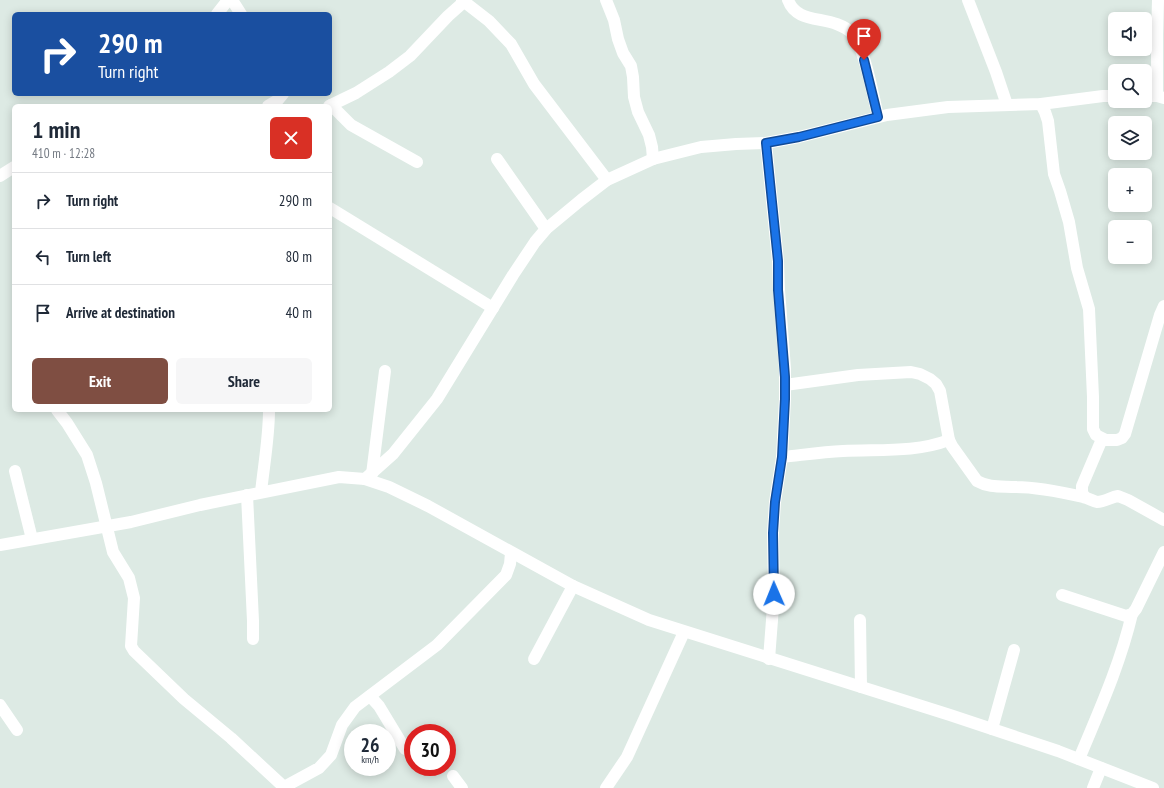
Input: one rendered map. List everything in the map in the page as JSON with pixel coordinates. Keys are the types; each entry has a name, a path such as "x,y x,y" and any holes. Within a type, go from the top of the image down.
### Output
{"street":[{"path":"219,12 228,0"},
{"path":"232,0 240,12"},
{"path":"606,0 614,20 623,53 631,66 634,98 638,112 649,135 652,147 652,159"},
{"path":"788,0 791,8 800,16 834,22 846,28 854,36 860,46 878,117"},
{"path":"968,0 1007,105"},
{"path":"1155,96 1158,0"},
{"path":"332,105 356,94 410,56 464,1 489,21 511,44 534,84 607,180"},
{"path":"271,104 281,96"},
{"path":"369,477 393,454 437,399 512,275 535,242 546,229 580,200 607,180 652,159 700,147 766,143 799,137 878,117 948,107 1041,104 1108,96"},
{"path":"1041,104 1048,121 1054,174 1067,216 1075,260 1088,309 1094,397 1093,429 1096,435 1102,439 1117,440 1122,438 1125,434 1163,313"},
{"path":"332,108 352,125 417,162"},
{"path":"766,143 778,261 778,290 785,385 782,457 775,502 773,533 774,594 769,659"},
{"path":"497,160 546,229"},
{"path":"0,176 12,168"},
{"path":"332,209 493,308"},
{"path":"369,477 385,371"},
{"path":"785,385 858,375 911,372 920,374 936,384 940,391 949,440 972,476 982,484 997,487 1050,490 1085,497 1097,502 1114,496 1122,497 1164,520"},
{"path":"59,412 67,422 87,455 96,483 113,552 129,578 134,598 131,646 134,651 184,699 231,738 284,788 319,768 331,755 342,726 355,707 437,645 506,575 510,564 511,553"},
{"path":"261,492 264,457 269,432 269,412"},
{"path":"1085,497 1082,493 1082,486 1102,439"},
{"path":"782,457 843,451 899,450 939,444 949,440"},
{"path":"15,471 32,539"},
{"path":"0,545 107,526 246,495 339,477 369,477 422,503 573,586 649,620 992,729 1079,759 1153,788"},
{"path":"246,495 253,613 252,639"},
{"path":"1079,759 1116,670 1125,643 1132,614 1136,609 1164,552"},
{"path":"534,659 573,586"},
{"path":"1062,594 1126,616 1132,614"},
{"path":"860,620 861,687"},
{"path":"606,788 626,757 684,632"},
{"path":"992,729 1014,650"},
{"path":"370,696 379,706 404,747"},
{"path":"0,705 17,730"},
{"path":"1092,788 1101,768"},
{"path":"453,776 462,788"}],"route":[{"path":"774,594 773,533 775,502 782,457 785,369 778,290 778,261 766,143 799,137 878,117 864,60"}]}
